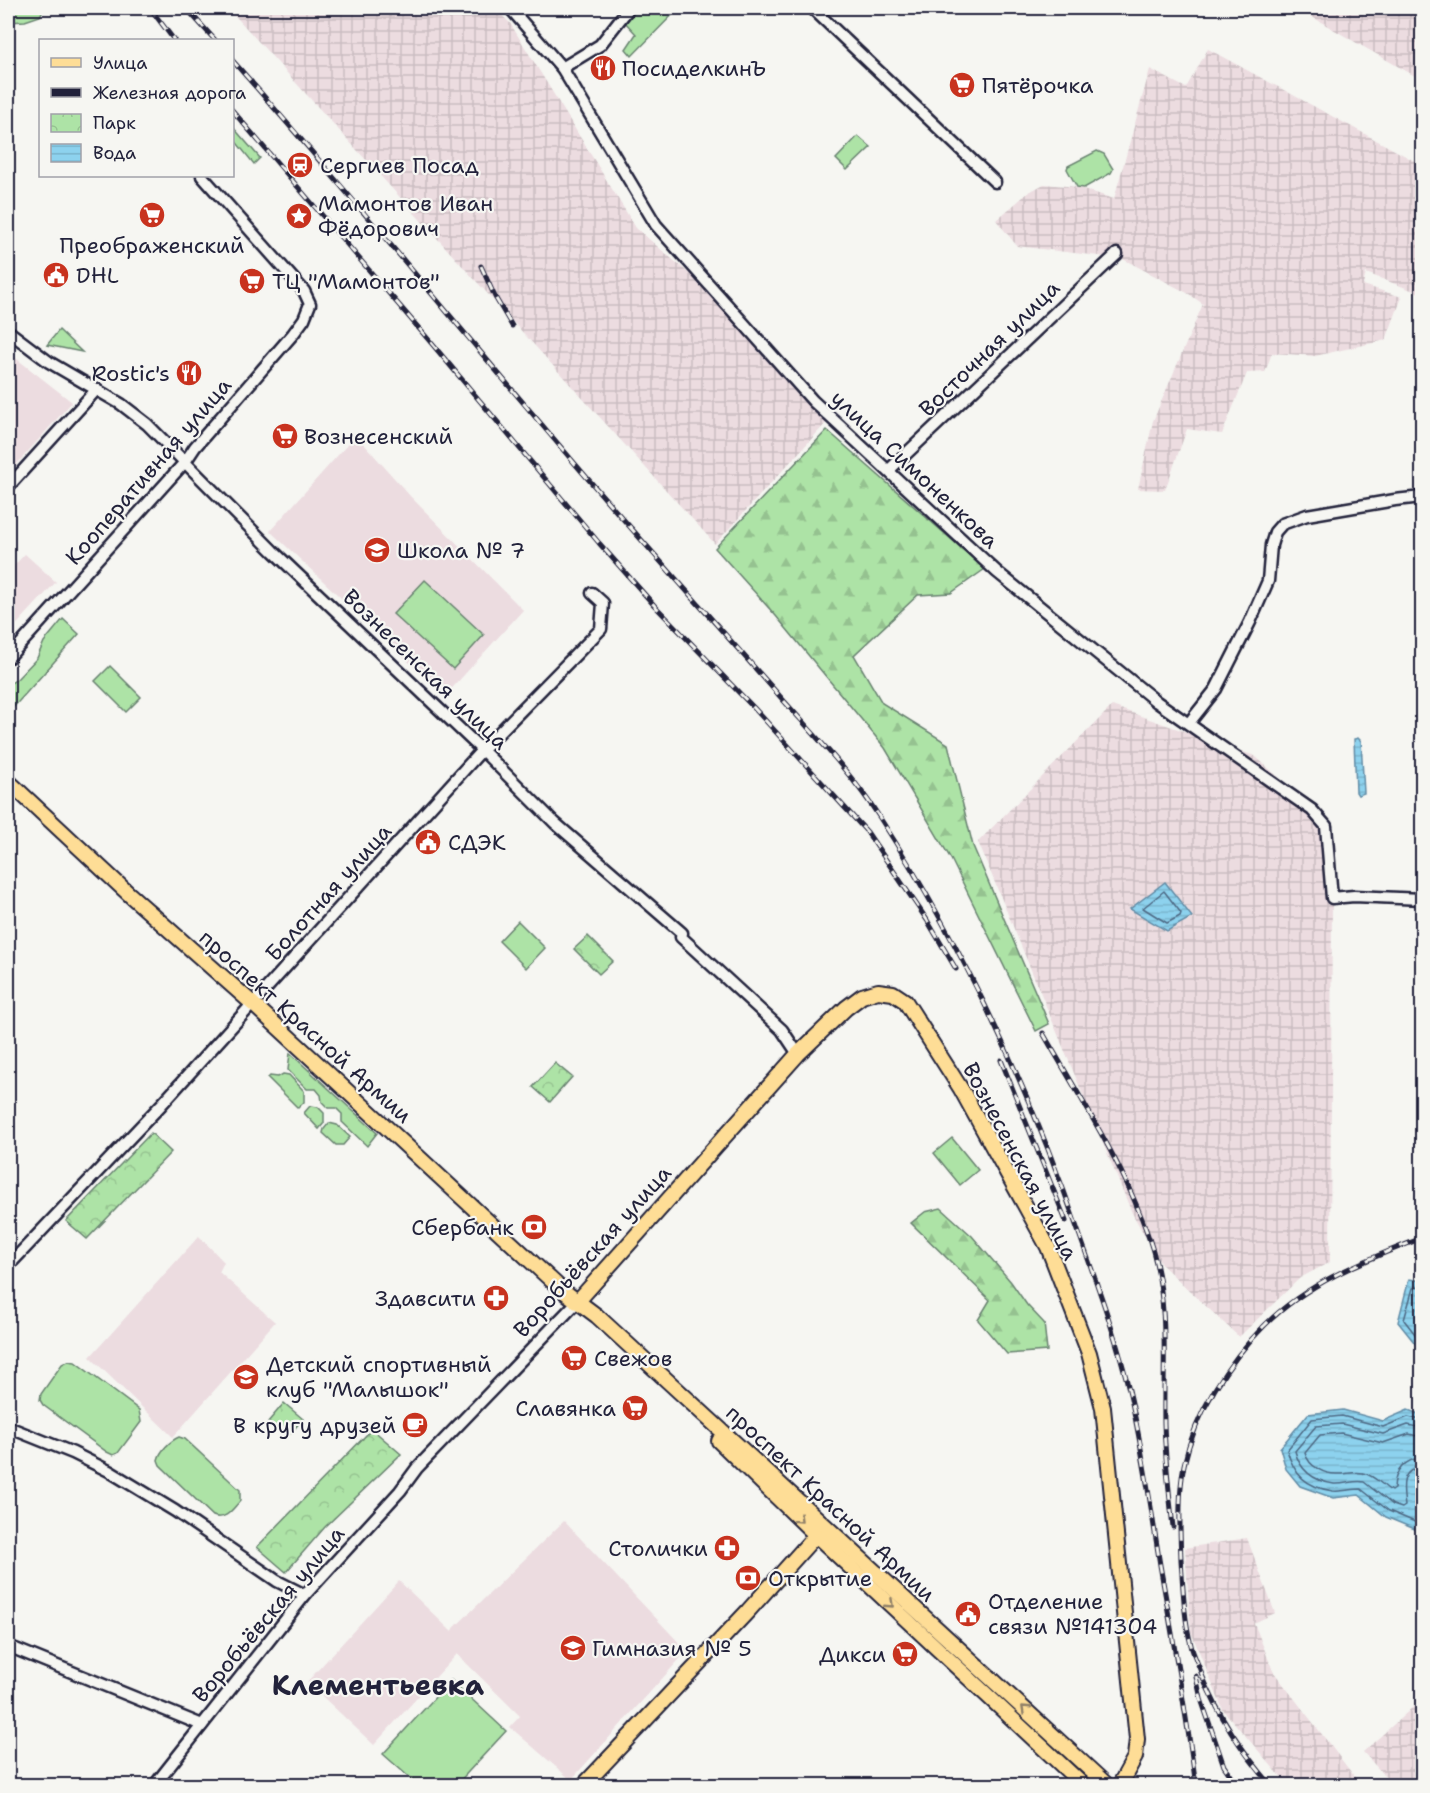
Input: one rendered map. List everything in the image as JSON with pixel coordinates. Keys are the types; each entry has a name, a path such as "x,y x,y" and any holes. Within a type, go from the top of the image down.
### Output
{"main road":[{"name":"проспект Красной Армии","path":"8,781 130,895 253,1004 577,1302 597,1316 1108,1785"},
{"name":"Воробьёвская улица","path":"577,1302 798,1054 846,1008 862,996 878,991 893,993"},
{"name":"Вознесенская улица","path":"893,993 905,1000 955,1080 1022,1198 1048,1247 1089,1353 1103,1408 1121,1565 1137,1739 1135,1757 1120,1784"},
{"name":"проспект Красной Армии","path":"577,1302 592,1321 682,1404 816,1535 1084,1785"},
{"path":"583,1785 748,1611 816,1535"}],"street":[{"name":"улица Симоненкова","path":"510,8 562,68 656,225 813,400 997,572 1157,702 1312,810 1326,826 1332,898 1354,896 1422,899"},
{"path":"562,68 600,45 629,8"},
{"path":"812,8 995,182"},
{"name":"Кооперативная улица","path":"8,658 185,462 195,447 304,319 310,304 304,291 203,177"},
{"name":"Восточная улица","path":"889,470 1117,254"},
{"name":"Вознесенская улица","path":"8,331 49,362 97,389 147,424 273,551 482,750 555,823 682,933 681,937 782,1030 798,1054"},
{"path":"8,487 97,389"},
{"path":"1189,723 1216,689 1250,622 1268,581 1271,545 1275,532 1282,524 1307,515 1422,497"},
{"name":"Болотная улица","path":"8,1266 162,1104 482,750 602,629 603,603 592,593"},
{"name":"Воробьёвская улица","path":"154,1785 305,1595 400,1491 417,1468 577,1302"},
{"path":"8,1427 73,1453 109,1471 175,1511 277,1581 305,1595"},
{"path":"8,1646 202,1725"}],"shaded area":[{"path":"228,8 494,8 510,23 636,228 735,313 827,422 715,544"},
{"path":"1297,8 1422,8 1422,80 1355,42"},
{"path":"1208,49 1422,165 1422,294 1366,273 1363,285 1402,297 1386,340 1315,356 1272,353 1265,372 1247,373 1222,434 1187,429 1165,490 1138,489 1153,421 1203,304 1189,294 1123,259 1017,246 996,220 1029,192 1044,184 1077,187 1114,199 1150,69 1186,88"},
{"path":"8,352 72,402 8,474"},
{"name":"Школа № 7","path":"356,435 410,496 523,610 445,696 270,531"},
{"path":"25,554 56,582 8,634 8,572"},
{"path":"1112,706 1255,756 1330,824 1332,902 1330,1262 1300,1278 1239,1337 1161,1264 1132,1213 978,842"},
{"path":"199,1236 224,1262 219,1272 275,1322 173,1437 90,1357"},
{"name":"Гимназия № 5","path":"564,1521 687,1651 571,1780 510,1727 520,1716 457,1654 374,1745 307,1682 399,1581 451,1631"},
{"path":"1247,1538 1275,1613 1254,1623 1273,1671 1361,1785 1288,1785 1223,1710 1191,1632 1185,1548"},
{"path":"1422,1699 1422,1779 1415,1785 1393,1785 1363,1752"}],"green space":[{"path":"8,8 44,8 40,16 25,21 8,22"},
{"path":"635,8 679,8 632,56 626,49 636,34 624,21"},
{"path":"234,128 260,158 254,164 234,139"},
{"path":"858,136 871,147 847,170 836,159"},
{"path":"1097,151 1104,154 1113,169 1111,173 1084,188 1077,187 1067,169 1068,166"},
{"path":"59,330 82,352 47,345"},
{"path":"827,430 985,569 951,593 918,595 854,655 882,703 948,744 973,846 1049,1024 1036,1031 951,859 885,748 776,616 715,548"},
{"path":"425,580 484,635 453,669 393,614"},
{"path":"63,619 79,634 11,710 8,707 8,685 37,658 44,642"},
{"path":"110,666 141,697 126,712 95,681"},
{"path":"518,921 545,948 526,968 499,941"},
{"path":"588,936 613,961 599,974 574,949"},
{"path":"290,1053 377,1133 367,1146 342,1122 342,1114 336,1108 328,1108 322,1102 321,1095 316,1089 307,1089 288,1070"},
{"path":"555,1063 572,1077 550,1102 533,1087"},
{"path":"283,1074 289,1075 304,1091 304,1102 298,1108 268,1078"},
{"path":"310,1106 318,1107 324,1113 324,1123 319,1129 304,1113"},
{"path":"329,1123 337,1125 350,1137 343,1145 336,1145 323,1133"},
{"path":"151,1133 171,1152 87,1239 66,1221"},
{"path":"952,1138 978,1170 960,1185 934,1153"},
{"path":"941,1208 972,1236 1044,1323 1047,1351 1007,1354 978,1320 990,1300 911,1223 925,1212"},
{"path":"68,1361 75,1362 139,1410 141,1422 118,1453 113,1455 107,1452 43,1405 40,1400 41,1394 62,1364"},
{"path":"284,1403 303,1419 286,1438 268,1422"},
{"path":"372,1429 401,1454 325,1527 286,1572 257,1547"},
{"path":"179,1437 185,1439 240,1490 240,1501 225,1516 213,1516 160,1465 158,1460 161,1453"},
{"path":"451,1680 506,1731 456,1785 418,1785 383,1754"}],"water":[{"path":"1358,738 1361,741 1364,793 1358,795 1354,739"},
{"path":"1165,882 1192,917 1167,931 1130,909"},
{"path":"1409,1279 1422,1281 1422,1352 1398,1322"},
{"path":"1343,1410 1383,1421 1408,1410 1422,1415 1422,1479 1416,1484 1422,1532 1386,1517 1359,1495 1333,1498 1300,1486 1286,1469 1280,1448 1308,1414"}],"railway":[{"path":"150,8 173,39"},
{"path":"186,8 214,39"},
{"path":"234,62 608,502 844,769 880,818 940,918 1018,1076 1061,1184 1120,1355 1143,1458 1196,1786"},
{"path":"234,112 599,543 654,605 754,708 867,832 927,920 956,969"},
{"path":"481,266 512,326"},
{"path":"1043,1033 1119,1167 1132,1194 1153,1251 1163,1315 1165,1436 1173,1527"},
{"path":"1001,1060 1066,1221"},
{"path":"1272,1786 1241,1747 1224,1720 1191,1645 1184,1603 1180,1524 1182,1476 1189,1446 1196,1426 1215,1389 1238,1355 1265,1325 1300,1296 1319,1284 1339,1273 1422,1238"},
{"path":"1196,1676 1201,1699 1224,1766 1238,1786"}],"place":[{"name":"ПосиделкинЪ","path":"603,68"},
{"name":"Пятёрочка","path":"962,85"},
{"name":"Сергиев Посад","path":"300,165"},
{"name":"Преображенский","path":"152,215"},
{"name":"Мамонтов Иван Фёдорович","path":"299,216"},
{"name":"DHL","path":"56,275"},
{"name":"ТЦ \"Мамонтов\"","path":"252,281"},
{"name":"Rostic's","path":"189,373"},
{"name":"Вознесенский","path":"285,436"},
{"name":"Школа № 7","path":"377,550"},
{"name":"СДЭК","path":"428,842"},
{"name":"Сбербанк","path":"534,1227"},
{"name":"Здавсити","path":"496,1298"},
{"name":"Свежов","path":"574,1358"},
{"name":"Детский спортивный клуб \"Малышок\"","path":"246,1377"},
{"name":"Славянка","path":"635,1408"},
{"name":"В кругу друзей","path":"415,1425"},
{"name":"Столички","path":"727,1548"},
{"name":"Открытие","path":"748,1578"},
{"name":"Отделение связи №141304","path":"968,1614"},
{"name":"Гимназия № 5","path":"573,1648"},
{"name":"Дикси","path":"905,1654"}],"district":[{"name":"Клементьевка","path":"378,1685"}]}
